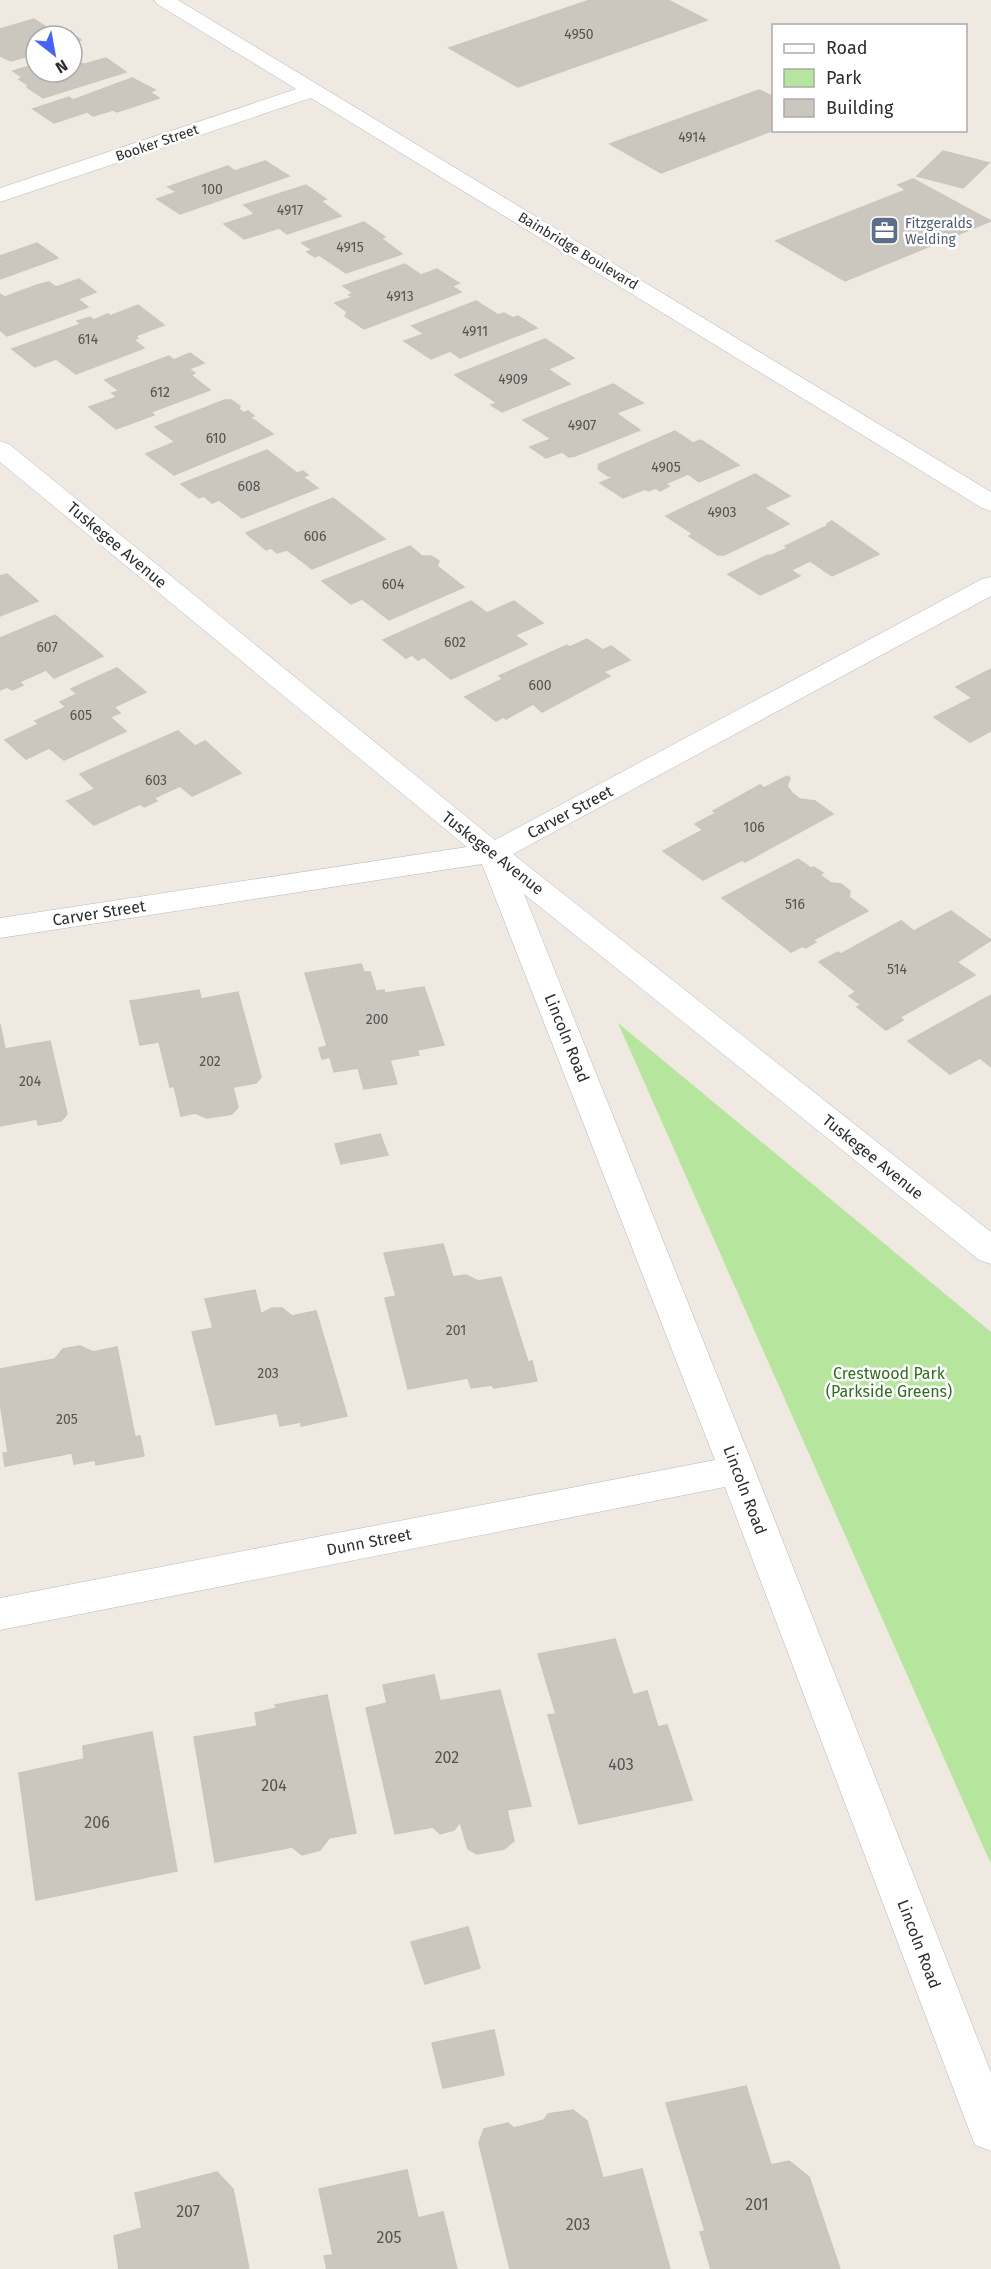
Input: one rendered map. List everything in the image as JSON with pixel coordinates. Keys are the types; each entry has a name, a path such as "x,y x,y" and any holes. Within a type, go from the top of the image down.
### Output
{"street":[{"name":"Bainbridge Boulevard","path":"164,0 991,503"},
{"name":"Booker Street","path":"0,195 314,90"},
{"name":"Tuskegee Avenue","path":"0,449 415,791 991,1251"},
{"name":"Carver Street","path":"0,928 493,853 991,585"},
{"name":"Lincoln Road","path":"493,853 737,1470 991,2130"},
{"name":"Dunn Street","path":"0,1614 737,1470"}],"green space":[{"name":"Crestwood Park (Parkside Greens)","path":"618,1023 991,1332 991,1864"}],"building":[{"path":"590,0 668,0 707,20 518,87 449,48"},
{"path":"34,19 42,24 24,24 24,57 11,61 0,56 0,29"},
{"path":"106,58 126,72 43,98 27,87 29,86 26,84 84,84 85,64"},
{"path":"24,68 24,82 19,79 23,78 13,71"},
{"path":"132,78 155,90 150,92 159,98 117,112 113,110 93,116 87,112 54,123 33,109 69,97 73,100"},
{"path":"759,90 772,96 772,131 661,173 610,144"},
{"path":"943,151 989,163 963,188 917,176"},
{"path":"265,161 289,176 180,214 157,199 177,192 168,187 228,166 235,171"},
{"name":"Fitzgeralds Welding","path":"913,179 991,221 845,281 776,241 906,190 898,185"},
{"path":"306,185 326,199 321,201 341,216 287,234 279,228 244,239 224,224 255,214 244,205"},
{"path":"364,222 385,237 381,238 402,254 346,273 319,255 315,257 307,252 312,250 302,243"},
{"path":"37,243 58,258 0,279 0,260 2,259 0,256"},
{"path":"405,264 421,275 437,269 459,283 452,286 461,292 364,329 345,316 347,312 335,303 353,297 349,295 353,293 343,286"},
{"path":"79,279 96,292 78,299 88,307 7,336 0,330 0,294 5,297 49,282 56,287"},
{"path":"476,301 498,315 504,313 513,318 518,316 537,328 460,358 450,351 431,359 404,341 424,334 412,326"},
{"path":"138,305 164,325 135,336 138,338 134,340 144,348 76,374 56,359 35,367 12,349 81,324 77,321 90,317 94,320 108,314 110,316"},
{"path":"545,339 574,358 548,369 570,384 502,412 491,405 497,403 455,375"},
{"path":"190,353 204,363 189,369 195,373 191,375 210,390 151,412 154,415 116,429 89,407 117,397 112,393 119,391 105,380 169,356 174,360"},
{"path":"613,384 643,403 616,413 640,430 569,457 562,452 546,458 530,447 551,439 523,420"},
{"path":"225,400 231,400 240,406 239,409 244,413 248,411 254,416 250,417 273,434 174,475 146,454 175,442 155,427"},
{"path":"675,431 693,443 701,440 739,465 699,482 688,474 665,484 669,486 660,491 656,488 648,491 645,489 623,498 600,483 616,476 608,476 598,469 599,464"},
{"path":"267,450 297,473 303,471 308,475 303,477 318,488 242,518 219,500 212,503 204,496 199,498 181,484"},
{"path":"755,474 790,496 764,508 789,524 724,555 718,555 689,536 693,534 666,516"},
{"path":"333,498 385,539 312,569 287,550 277,553 271,548 266,550 246,533"},
{"path":"832,521 879,554 832,576 810,561 791,570 800,576 760,595 728,574 788,548 785,546 829,525 827,524"},
{"path":"410,546 422,556 431,556 439,561 437,566 464,587 389,620 362,599 351,604 322,581"},
{"path":"7,574 38,601 0,616 0,576"},
{"path":"471,601 487,613 514,601 543,623 515,635 527,644 451,679 424,657 418,660 412,655 406,658 383,640"},
{"path":"55,615 103,656 54,678 46,670 19,682 23,685 12,690 7,687 0,690 0,638"},
{"path":"587,639 603,650 611,646 630,660 603,672 610,676 542,712 533,704 506,719 503,717 496,721 465,697 503,679 499,676 567,645 570,647"},
{"path":"117,668 146,692 114,707 120,713 110,717 126,731 64,760 49,748 26,759 5,740 39,724 35,721 66,707 60,702 77,694 71,689"},
{"path":"991,669 991,731 970,742 934,717 972,698 956,687"},
{"path":"178,731 195,746 205,741 241,773 192,796 180,786 154,798 157,801 144,807 140,804 94,825 67,801 95,789 80,774"},
{"path":"787,776 790,778 787,786 792,793 800,799 815,801 833,814 745,862 742,860 703,880 663,851 703,830 695,824 716,813 713,811 760,785 764,788"},
{"path":"798,859 823,873 820,875 831,883 841,884 850,891 849,897 868,911 813,940 816,942 805,948 803,946 791,952 722,898"},
{"path":"951,911 991,940 957,962 975,975 900,1017 903,1020 886,1030 857,1007 861,1005 849,996 856,992 819,962 838,952 841,954 901,921 914,931"},
{"path":"361,964 364,972 370,972 376,991 384,990 385,993 424,987 444,1045 417,1050 419,1055 390,1060 397,1084 364,1089 358,1068 334,1072 330,1057 322,1059 319,1048 327,1046 305,973"},
{"path":"199,990 201,999 238,992 261,1077 256,1083 233,1087 238,1107 232,1114 207,1118 195,1113 181,1116 174,1086 170,1087 159,1042 140,1045 130,1001"},
{"path":"991,995 991,1067 980,1058 950,1074 908,1041"},
{"path":"0,1024 5,1049 50,1041 67,1114 61,1121 38,1125 37,1119 0,1126"},
{"path":"380,1134 388,1155 341,1164 335,1144"},
{"path":"443,1244 453,1277 466,1275 478,1281 501,1277 528,1362 532,1361 537,1381 494,1388 492,1385 471,1388 468,1378 408,1389 385,1298 396,1296 384,1253"},
{"path":"255,1290 261,1314 272,1308 282,1308 292,1316 316,1311 347,1416 301,1426 301,1422 280,1426 277,1413 216,1425 192,1332 213,1328 205,1299"},
{"path":"80,1346 93,1352 117,1347 135,1437 140,1436 144,1456 96,1465 95,1460 74,1464 72,1453 5,1466 3,1453 8,1453 0,1402 0,1369 55,1359 63,1349"},
{"path":"615,1639 633,1695 647,1691 658,1727 667,1725 692,1800 579,1824 548,1715 556,1714 538,1654"},
{"path":"434,1675 440,1701 500,1690 531,1806 507,1810 514,1841 504,1849 477,1854 468,1849 460,1822 454,1830 440,1834 433,1827 395,1834 366,1708 387,1703 383,1685"},
{"path":"327,1695 356,1833 329,1838 320,1850 302,1855 292,1847 215,1862 194,1737 257,1726 255,1713 277,1708 275,1705"},
{"path":"152,1732 177,1871 36,1900 19,1773 84,1759 83,1746"},
{"path":"468,1927 480,1968 425,1984 411,1942"},
{"path":"494,2030 504,2075 443,2088 432,2043"},
{"path":"746,2086 771,2165 789,2161 809,2177 840,2269 711,2269 700,2232 705,2231 666,2103"},
{"path":"573,2110 587,2121 603,2178 642,2169 670,2269 510,2269 479,2143 484,2129 508,2123 514,2128 544,2120 548,2114"},
{"path":"407,2170 418,2218 443,2212 457,2269 327,2269 324,2256 333,2255 319,2189"},
{"path":"217,2172 233,2189 249,2269 119,2269 114,2236 142,2228 135,2193"}],"place":[{"name":"Fitzgeralds Welding","path":"884,231"}]}
